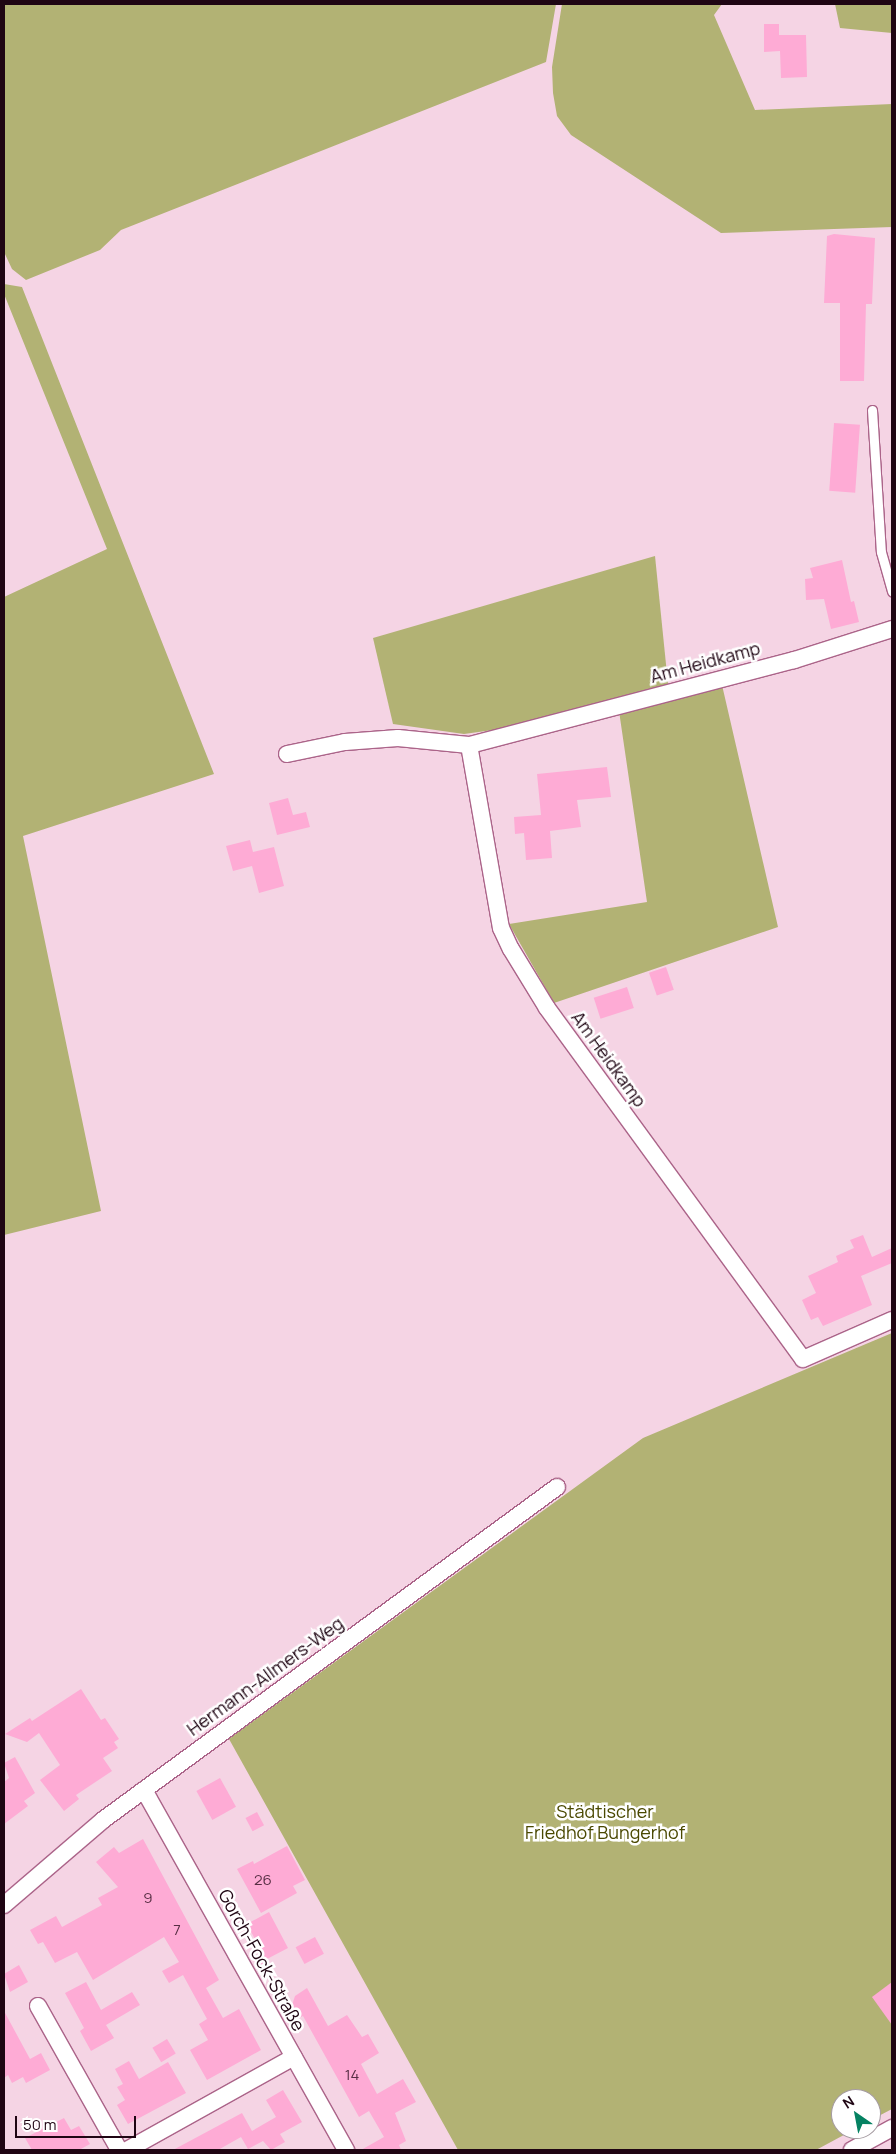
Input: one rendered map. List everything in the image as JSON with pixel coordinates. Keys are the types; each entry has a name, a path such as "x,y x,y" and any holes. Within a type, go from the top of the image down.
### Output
{"street":[{"name":"Am Heidkamp","path":"287,754 345,742 398,738 469,745 794,660 892,629"},
{"name":"Am Heidkamp","path":"469,745 500,928 547,1008 803,1359 892,1320"},
{"name":"Hermann-Allmers-Weg","path":"4,1905 103,1820 557,1487"},
{"name":"Gorch-Fock-Straße","path":"144,1790 346,2150"},
{"path":"38,2006 119,2150"},
{"path":"127,2150 294,2057"},
{"path":"852,2150 892,2128"}],"lane":[{"path":"872,410 881,552 892,591"}],"green space":[{"path":"4,4 556,4 546,62 121,230 100,250 26,280 12,269 4,252"},
{"path":"562,4 722,4 714,15 755,110 892,104 892,227 721,233 571,135 557,116 553,93 552,67"},
{"path":"835,4 892,4 892,33 840,28"},
{"path":"4,284 22,287 214,774 23,836 101,1211 4,1235 4,597 107,549 4,294"},
{"path":"655,556 668,684 493,730 464,734 393,724 373,638"},
{"path":"722,685 778,927 554,1003 509,924 647,902 619,711"},
{"name":"Städtischer Friedhof Bungerhof","path":"892,1333 892,2109 881,2115 881,2089 831,2089 831,2139 836,2139 816,2150 458,2150 229,1739 643,1438"}],"building":[{"path":"764,24 779,24 779,35 806,35 807,77 781,78 780,51 764,52"},
{"path":"834,234 875,238 872,304 866,304 864,381 840,381 840,303 824,303 827,236"},
{"path":"834,423 860,425 855,493 829,491"},
{"path":"842,560 851,602 854,601 859,622 831,629 824,599 806,600 805,579 813,578 810,568"},
{"path":"607,767 611,797 577,800 581,827 550,831 552,858 526,860 524,833 515,834 514,817 541,815 537,774"},
{"path":"288,798 293,815 306,812 310,827 277,835 269,803"},
{"path":"250,840 253,852 274,847 284,886 259,893 252,866 233,871 226,846"},
{"path":"666,967 674,990 657,996 649,973"},
{"path":"627,987 634,1008 601,1019 594,998"},
{"path":"863,1235 872,1257 892,1248 892,1263 861,1276 872,1305 823,1326 818,1317 811,1320 802,1300 816,1293 808,1276 838,1262 836,1256 854,1248 850,1240"},
{"path":"81,1689 101,1720 105,1718 119,1739 114,1742 118,1748 103,1758 112,1771 76,1795 79,1799 64,1811 40,1780 60,1765 39,1733 27,1742 5,1734 30,1718 32,1721"},
{"path":"15,1757 35,1793 24,1801 28,1806 4,1824 4,1782 9,1778 4,1763"},
{"path":"220,1778 236,1807 212,1820 196,1791"},
{"path":"257,1812 264,1825 253,1831 246,1818"},
{"path":"143,1839 219,1980 206,1988 223,2018 239,2009 261,2050 207,2080 190,2050 208,2040 199,2024 207,2019 183,1975 169,1983 162,1971 179,1962 164,1937 93,1980 77,1952 55,1963 43,1942 38,1944 30,1930 56,1916 62,1927 102,1905 98,1898 118,1887 96,1862 114,1847 119,1853"},
{"path":"287,1846 305,1880 293,1886 297,1893 261,1913 237,1869 253,1861 254,1864"},
{"path":"269,1912 288,1948 267,1959 274,1971 263,1978 253,1959 263,1954 247,1924"},
{"path":"315,1937 324,1954 304,1964 296,1947"},
{"path":"19,1965 28,1982 10,1992 4,1974"},
{"path":"86,1982 101,2010 132,1992 140,2005 106,2025 114,2038 91,2051 80,2031 84,2028 65,1993"},
{"path":"892,1982 892,2025 872,1997"},
{"path":"307,1988 328,2026 347,2015 362,2037 368,2034 379,2053 361,2064 377,2094 403,2079 416,2102 395,2113 406,2141 399,2145 401,2150 361,2150 384,2137 369,2111 359,2117 303,2016 299,2018 292,2005 295,1996"},
{"path":"4,2011 30,2059 41,2053 50,2070 26,2083 23,2077 12,2083 8,2075 4,2078"},
{"path":"167,2039 176,2054 161,2062 152,2048"},
{"path":"129,2061 139,2079 168,2062 186,2093 128,2124 117,2105 125,2100 117,2087 123,2084 115,2069"},
{"path":"283,2090 302,2122 280,2134 285,2142 271,2150 263,2141 248,2149 241,2137 218,2150 173,2150 242,2113 252,2131 276,2117 266,2100"},
{"path":"64,2118 71,2130 79,2126 90,2144 79,2150 32,2150 25,2138"}]}
